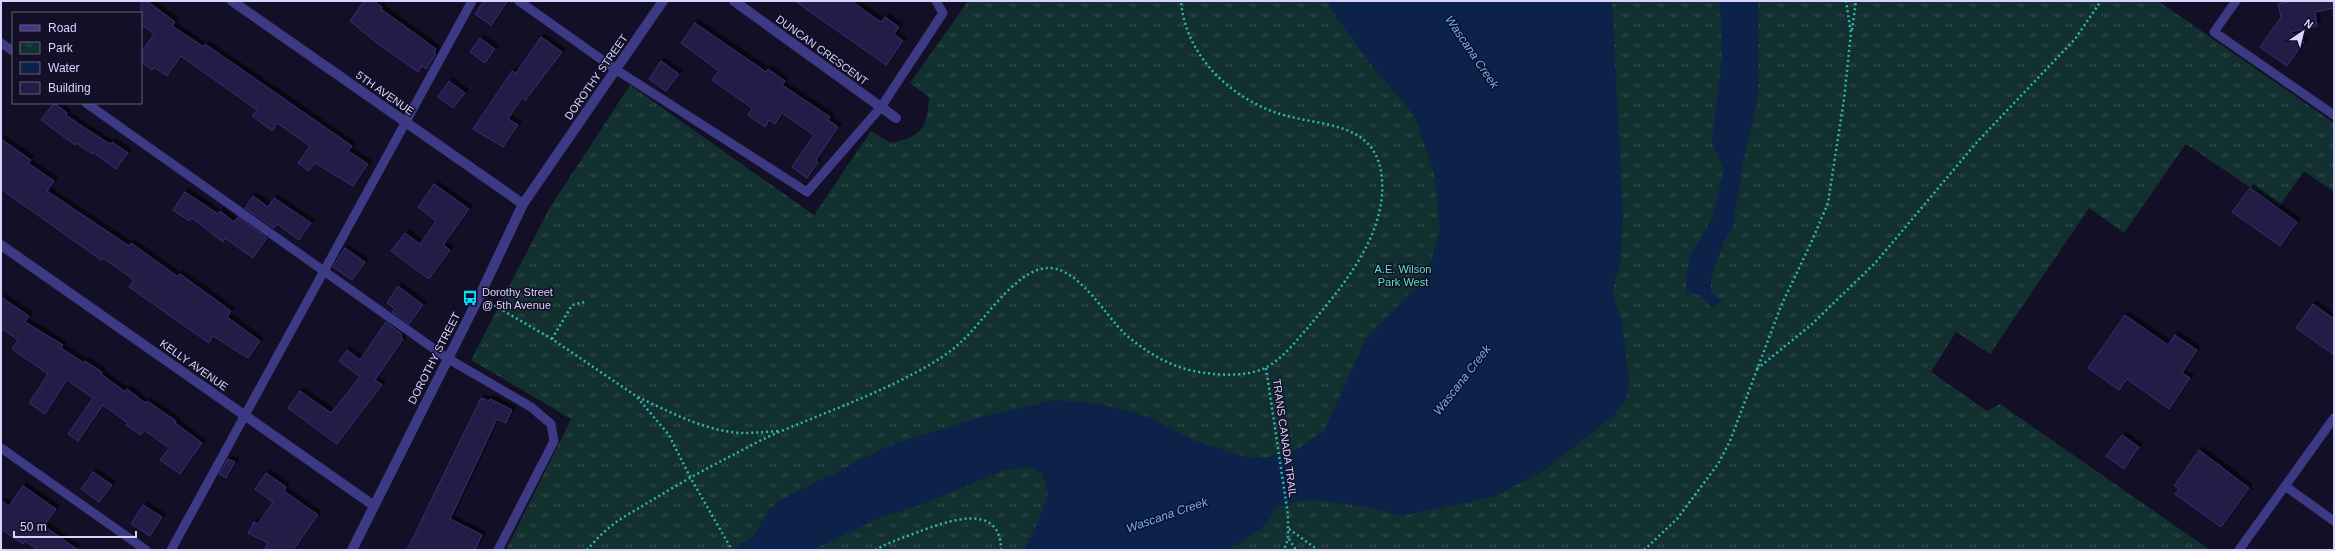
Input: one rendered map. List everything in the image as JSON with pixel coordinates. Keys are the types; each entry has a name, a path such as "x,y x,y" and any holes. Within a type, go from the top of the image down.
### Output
{"street":[{"name":"5TH AVENUE","path":"232,1 523,204"},
{"name":"DOROTHY STREET","path":"352,550 373,505 479,297 523,204 663,1"},
{"name":"DUNCAN CRESCENT","path":"734,1 896,118"},
{"name":"KELLY AVENUE","path":"1,245 373,505"}],"lane":[{"path":"171,550 323,270 472,1"},
{"path":"519,1 615,69 807,192 881,107 943,13 936,1"},
{"path":"2236,1 2214,32 2334,115"},
{"path":"1,43 12,50"},
{"path":"87,104 447,358 531,407 551,424 554,441 498,550"},
{"path":"2239,550 2334,418"},
{"path":"1,448 146,550"},
{"path":"2285,486 2334,521"}],"path":[{"name":"TRANS CANADA TRAIL","path":"1181,1 1187,32 1204,62 1214,72 1242,94 1277,113 1331,123 1347,129 1367,144 1374,154 1382,178 1382,195 1372,235 1354,268 1302,335 1266,368 1288,515 1288,539 1284,550"},
{"path":"1846,1 1851,33"},
{"path":"1644,550 1677,519 1718,464 1730,441 1781,306 1828,203 1844,99 1856,1"},
{"path":"1756,370 1811,325 1876,262 1977,142 2075,39 2101,1"},
{"path":"586,550 610,526 690,477 780,431 869,396 949,353 965,339 1012,288 1034,272 1047,268 1068,273 1081,284 1123,332 1166,362 1184,369 1221,375 1237,374 1266,368"},
{"path":"479,297 552,339 636,396 679,416 740,433 780,431"},
{"path":"552,339 572,305 585,302"},
{"path":"636,396 669,435 690,477 732,550"},
{"path":"875,550 887,543 960,518 977,519 993,527 998,533 1001,550"},
{"path":"1289,529 1318,550"},
{"path":"1288,539 1296,550"}],"green space":[{"name":"A.E. Wilson Park West","path":"968,1 2158,1 2334,123 2334,192 2304,171 2279,207 2186,144 2124,233 2089,208 1990,354 1956,332 1931,372 1987,411 2000,404 2210,550 506,550 571,419 471,360 549,209 630,85 814,215 871,131 891,143 910,137 921,129 927,117 929,97 910,83"}],"water":[{"name":"Wascana Creek","path":"1327,1 1612,1 1623,216 1620,263 1612,291 1622,323 1629,385 1626,399 1613,416 1543,471 1496,496 1402,516 1363,506 1308,499 1277,507 1264,527 1226,550 1024,550 1041,515 1048,492 1042,473 1026,466 1002,471 921,505 883,516 812,550 732,550 754,536 767,512 780,500 891,445 985,416 1055,400 1100,404 1146,416 1193,440 1246,457 1266,458 1296,450 1324,431 1365,341 1420,282 1431,261 1440,230 1435,175 1415,116 1371,64 1334,14"},
{"path":"1720,1 1758,1 1758,98 1743,162 1733,226 1724,241 1711,277 1711,293 1722,300 1712,308 1700,295 1687,293 1686,278 1691,255 1713,216 1724,170 1712,142 1722,58"}],"building":[{"path":"141,1 147,1 175,22 172,26 204,47 205,44 352,146 348,151 368,164 353,186 315,163 309,171 298,163 310,146 277,123 272,131 252,116 257,110 181,56 167,76 154,67 152,70 142,63 142,52 154,34 142,25"},
{"path":"364,1 373,1 382,7 381,9 436,49 434,52 436,54 426,69 422,66 418,72 377,43 350,21"},
{"path":"484,1 508,1 491,25 475,14"},
{"path":"795,1 851,1 881,22 885,17 899,27 894,34 903,41 886,65"},
{"path":"2292,1 2334,1 2334,8 2315,12 2317,26 2290,32 2304,42 2287,66 2260,47 2281,17 2278,4"},
{"path":"695,23 766,72 768,69 785,81 782,85 830,117 828,120 838,127 816,160 818,162 807,178 792,167 814,135 782,113 775,124 769,120 765,127 748,115 752,108 712,80 719,71 681,43"},
{"path":"541,37 562,52 525,101 522,98 508,119 518,125 503,147 473,129 512,71 516,73"},
{"path":"480,38 495,49 485,63 470,52"},
{"path":"661,61 679,74 666,91 649,79"},
{"path":"449,81 465,93 453,108 438,97"},
{"path":"53,104 55,104 67,113 66,115 86,129 110,144 112,142 128,153 116,169 93,152 92,154 76,143 75,145 41,120"},
{"path":"1,139 31,160 28,163 54,181 47,191 129,246 131,243 177,276 180,274 231,311 227,317 260,341 248,358 213,336 209,343 129,287 134,280 103,258 101,260 1,189"},
{"path":"434,184 469,209 443,245 450,250 429,279 391,251 405,233 420,244 436,221 418,207"},
{"path":"2250,188 2297,222 2280,246 2232,212"},
{"path":"185,192 218,214 220,211 234,222 238,217 267,238 253,258 225,238 223,242 192,218 189,221 173,210"},
{"path":"253,196 268,207 274,198 311,223 299,240 277,224 274,228 245,208"},
{"path":"345,248 365,262 352,280 333,267"},
{"path":"398,286 423,305 409,324 392,312 395,309 387,303"},
{"path":"1,297 29,316 25,322 63,345 61,348 84,363 85,361 102,372 101,374 125,392 127,389 145,403 147,401 176,421 175,423 202,443 180,474 160,460 169,448 144,430 141,435 126,425 128,423 103,405 78,441 68,434 93,398 67,380 45,414 29,403 48,374 12,349 18,340 1,328"},
{"path":"2313,304 2334,319 2334,355 2296,328"},
{"path":"2125,315 2168,345 2175,335 2197,350 2182,373 2190,378 2169,409 2127,379 2119,390 2088,368"},
{"path":"386,322 402,334 401,337 403,339 375,380 382,385 337,444 288,408 300,391 331,413 360,377 339,361 347,350 360,360"},
{"path":"481,398 489,401 490,399 512,410 506,423 497,419 450,519 482,535 475,550 407,550"},
{"path":"2122,435 2139,447 2124,469 2106,456"},
{"path":"2199,450 2249,488 2221,527 2175,494 2179,489 2174,486"},
{"path":"228,459 235,462 226,478 219,474"},
{"path":"93,472 112,485 99,502 81,489"},
{"path":"266,473 286,487 284,491 318,515 293,550 264,550 268,543 248,533 254,522 258,524 273,502 255,489"},
{"path":"23,486 56,509 44,526 78,550 38,550 25,541 23,544 1,529 1,501 9,506"},
{"path":"143,505 162,517 150,536 131,524"}],"place":[{"name":"Dorothy Street @ 5th Avenue","path":"470,298"}]}
